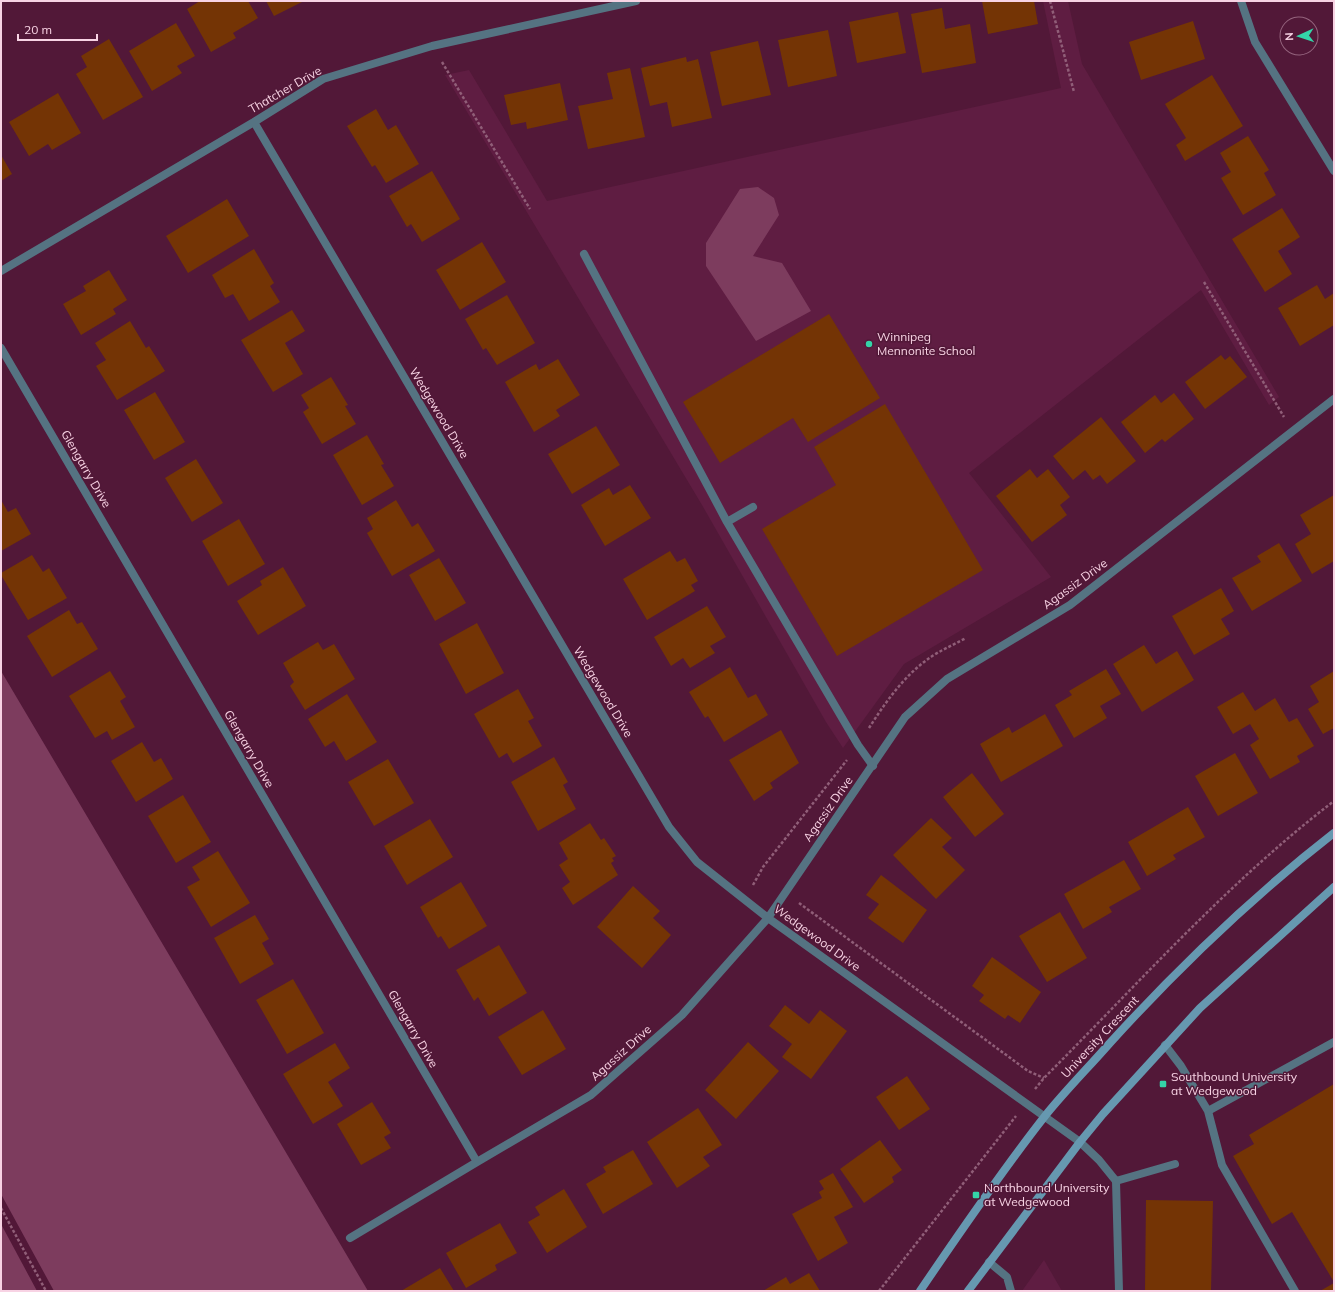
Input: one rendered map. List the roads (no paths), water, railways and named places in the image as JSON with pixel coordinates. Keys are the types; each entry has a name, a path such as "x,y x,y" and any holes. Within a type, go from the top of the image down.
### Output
{"main road":[{"name":"University Crescent","path":"920,1291 958,1234 1045,1116 1134,1016 1246,907 1334,833"},
{"path":"968,1291 1080,1142 1103,1114 1200,1008 1334,887"}],"street":[{"name":"Thatcher Drive","path":"1,271 254,122 323,79 432,46 636,1"},
{"path":"1241,1 1255,42 1334,171"},
{"name":"Wedgewood Drive","path":"254,122 669,827 697,862 768,918 1080,1142 1099,1160 1116,1181"},
{"path":"584,254 727,522 858,745 873,766"},
{"name":"Glengarry Drive","path":"1,348 477,1162"},
{"name":"Agassiz Drive","path":"350,1238 591,1095 682,1015 768,918 905,717 947,679 1070,605 1334,399"},
{"path":"727,522 753,507"},
{"path":"1208,1111 1334,1042"},
{"path":"1166,1045 1181,1066 1208,1111 1222,1165 1295,1291"},
{"path":"1119,1291 1116,1181 1175,1164"},
{"path":"989,1262 1007,1277 1011,1291"}],"place":[{"name":"Winnipeg Mennonite School","path":"869,344"},
{"name":"Southbound University at Wedgewood","path":"1163,1084"},
{"name":"Northbound University at Wedgewood","path":"976,1195"}]}
